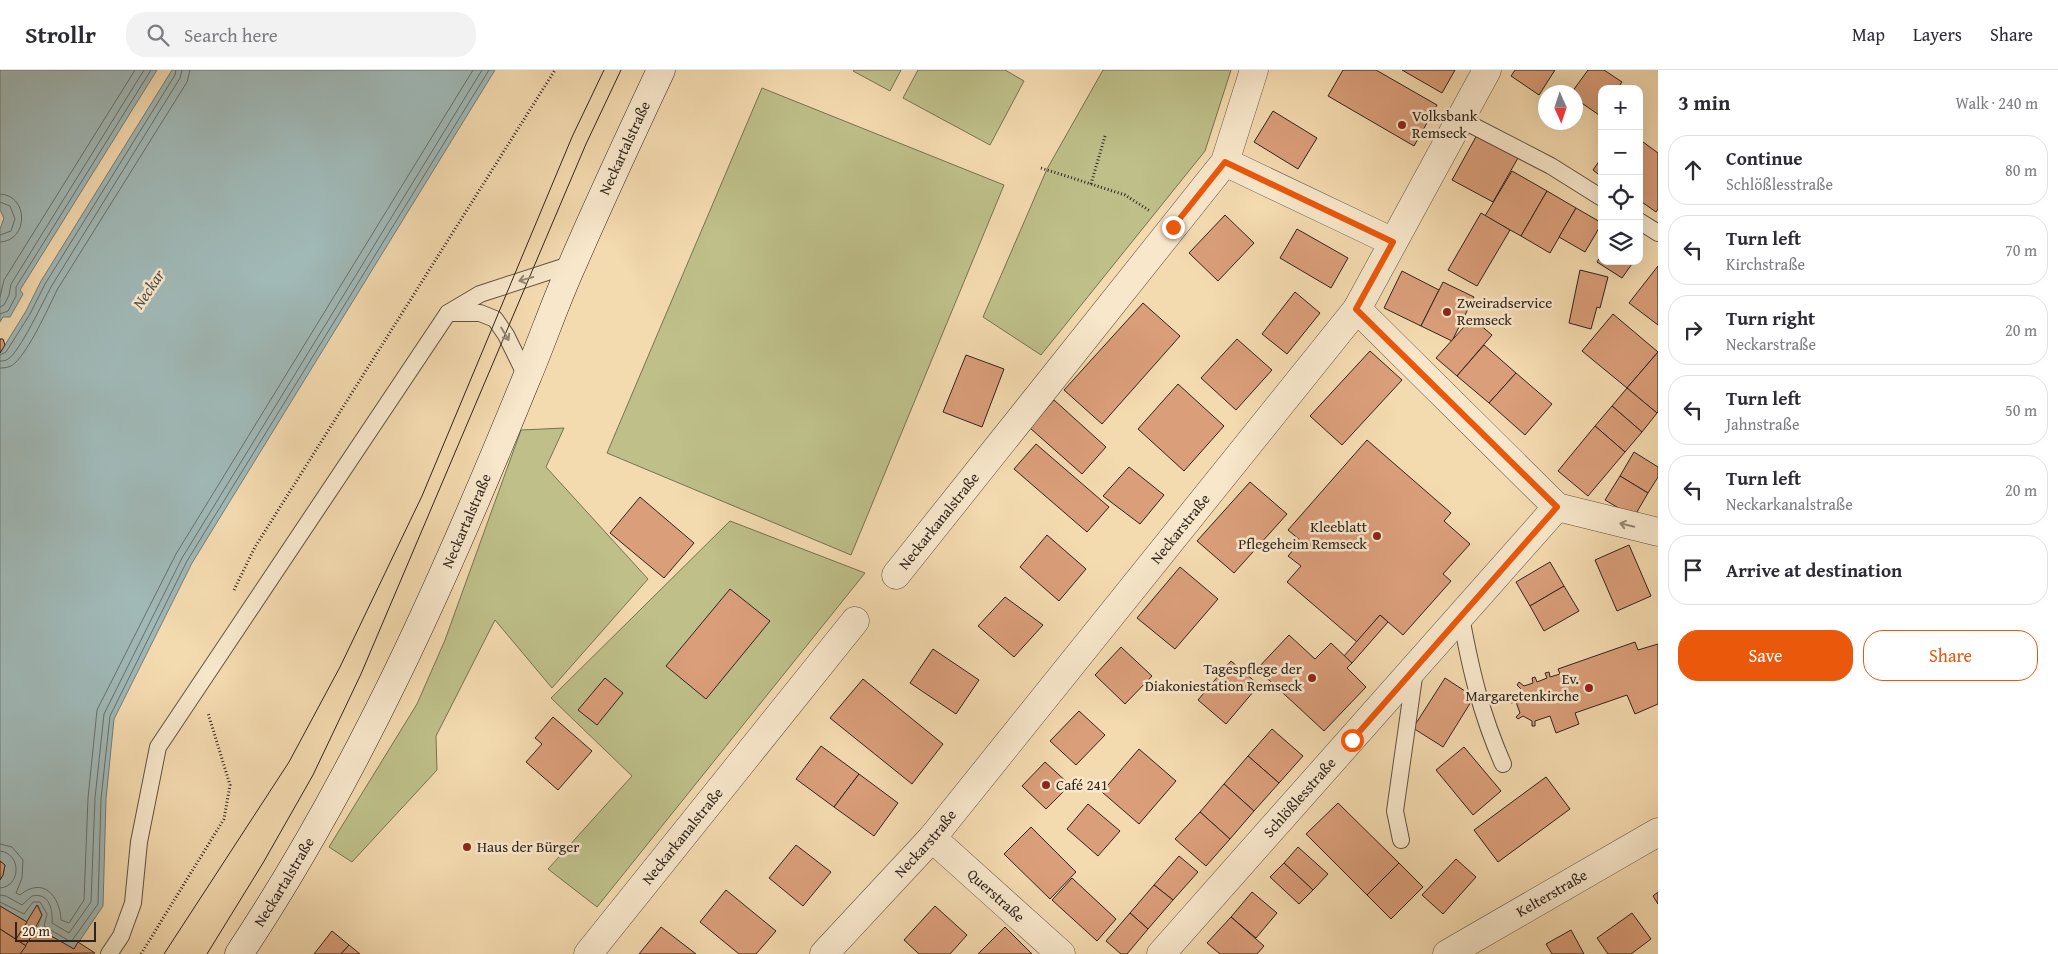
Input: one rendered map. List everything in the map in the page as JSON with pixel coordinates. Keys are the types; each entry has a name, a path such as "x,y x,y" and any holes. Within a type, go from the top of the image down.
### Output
{"street":[{"name":"Neckartalstraße","path":"239,954 262,920 330,803 376,717 438,587 527,378 572,264 661,70"},
{"name":"Neckarkanalstraße","path":"896,575 1225,162 1254,70"},
{"name":"Neckarstraße","path":"824,954 932,838 1356,309 1487,70"},
{"path":"1225,162 1393,242"},
{"path":"1356,309 1557,507 1658,532"},
{"name":"Schlößlesstraße","path":"1161,954 1415,670 1557,507"},
{"name":"Neckarkanalstraße","path":"588,954 855,620"},
{"name":"Kelterstraße","path":"1447,954 1658,832"},
{"name":"Querstraße","path":"932,838 1061,954"}],"lane":[{"path":"1460,119 1551,166 1598,195"},
{"path":"1643,224 1658,234"},
{"path":"109,954 121,936 133,903 138,842 158,747 448,313 480,294 572,264"},
{"path":"448,313 480,313 495,319 506,335 527,378"},
{"path":"1461,617 1470,669 1487,727 1503,764"},
{"path":"1402,840 1396,811 1415,670"}],"path":[{"path":"1091,184 1105,136"},
{"path":"1041,168 1125,195 1173,227"}],"green space":[{"path":"854,70 901,70 890,91"},
{"path":"918,70 1005,70 1024,81 990,145 903,98"},
{"path":"1103,70 1231,70 1205,151 1041,355 983,317 1047,169"},
{"path":"762,88 1004,185 851,555 607,453"},
{"path":"564,428 546,467 648,579 552,688 495,620 436,736 437,770 352,862 329,847 417,704 445,640 521,430"},
{"path":"730,521 865,573 597,907 548,869 632,776 551,698"}],"water":[{"path":"0,70 157,70 20,290 23,294 10,317 3,317 0,322 0,229 4,218 0,210"},
{"name":"Neckar","path":"172,70 495,70 192,563 114,719 106,799 103,906 74,949 37,928 42,915 38,905 27,922 0,906 0,880 5,865 0,861 0,353 26,311 41,281"}],"building":[{"name":"Volksbank Remseck","path":"1343,70 1376,70 1437,105 1414,146 1328,96"},
{"path":"1402,70 1455,70 1442,93"},
{"path":"1515,70 1555,70 1545,85 1538,85 1538,94 1511,76"},
{"path":"1588,70 1604,70 1622,82 1620,85 1598,85 1598,114 1583,104 1583,85 1577,85"},
{"path":"1273,111 1317,138 1298,169 1254,142"},
{"path":"1477,135 1518,158 1493,202 1452,180"},
{"path":"1643,142 1658,153 1658,209 1656,212 1643,203"},
{"path":"1598,163 1598,174 1593,170"},
{"path":"1512,171 1547,191 1521,236 1485,216"},
{"path":"1547,191 1576,208 1550,253 1521,236"},
{"path":"1576,208 1598,221 1598,230 1585,252 1559,237"},
{"path":"1481,213 1510,230 1477,286 1448,270"},
{"path":"1225,215 1254,243 1218,281 1189,253"},
{"path":"1297,229 1348,258 1331,288 1280,258"},
{"path":"1602,265 1631,265 1622,278"},
{"path":"1658,266 1658,325 1629,303"},
{"path":"1580,270 1608,277 1600,308 1597,307 1591,329 1569,323"},
{"path":"1402,271 1439,290 1421,326 1384,308"},
{"name":"Zweiradservice Remseck","path":"1443,282 1474,297 1452,341 1421,326"},
{"path":"1295,292 1320,313 1287,354 1262,334"},
{"path":"1143,303 1180,336 1102,424 1064,390"},
{"path":"1613,314 1658,352 1627,388 1582,351"},
{"path":"1472,318 1492,335 1457,376 1436,358"},
{"path":"0,339 3,339 5,345 0,353"},
{"path":"1237,339 1272,370 1236,410 1201,378"},
{"path":"1484,345 1516,373 1489,403 1457,376"},
{"path":"1370,351 1402,380 1342,445 1310,416"},
{"path":"1658,352 1658,412 1657,413 1627,388"},
{"path":"966,355 1004,369 982,427 943,412"},
{"path":"1516,373 1552,404 1525,435 1489,403"},
{"path":"1178,384 1224,426 1184,471 1138,429"},
{"path":"1627,388 1657,413 1642,432 1612,406"},
{"path":"1054,400 1106,447 1082,474 1030,428"},
{"path":"1612,406 1642,432 1625,452 1595,426"},
{"path":"1595,426 1625,452 1588,496 1558,471"},
{"name":"Kleeblatt Pflegeheim Remseck","path":"1367,440 1451,513 1444,521 1470,544 1443,574 1451,581 1403,635 1380,615 1357,642 1287,582 1301,566 1288,556 1301,541 1288,530"},
{"path":"1036,444 1109,507 1087,532 1014,469"},
{"path":"1634,452 1658,467 1658,477 1648,493 1620,476"},
{"path":"1129,467 1164,495 1140,524 1103,496"},
{"path":"1620,476 1648,493 1634,517 1605,500"},
{"path":"1250,482 1287,514 1234,573 1197,541"},
{"path":"640,497 694,543 664,578 610,533"},
{"path":"1047,535 1086,569 1059,601 1020,567"},
{"path":"1629,545 1651,596 1617,611 1595,560"},
{"path":"1550,562 1564,586 1530,606 1516,582"},
{"path":"1180,567 1218,599 1175,649 1137,618"},
{"path":"1564,586 1579,611 1544,631 1530,606"},
{"path":"730,589 770,621 706,699 666,666"},
{"path":"1005,597 1043,625 1014,657 978,626"},
{"path":"1380,615 1388,622 1352,663 1344,656"},
{"name":"Tagespflege der Diakoniestation Remseck","path":"1289,635 1315,659 1331,643 1352,663 1347,668 1366,687 1324,731 1257,669"},
{"name":"Ev. Margaretenkirche","path":"1635,642 1638,650 1658,644 1658,704 1635,714 1627,695 1575,713 1579,724 1556,733 1550,716 1535,721 1535,726 1532,726 1532,721 1523,716 1518,719 1516,717 1520,713 1516,702 1511,703 1511,699 1516,699 1521,689 1517,685 1519,682 1524,686 1533,683 1532,678 1535,677 1537,682 1547,678 1545,673 1549,672 1550,677 1560,674 1558,669"},
{"path":"1121,647 1152,676 1125,704 1095,675"},
{"path":"933,649 979,680 956,714 910,683"},
{"path":"1231,661 1259,685 1226,724 1198,700"},
{"path":"605,678 623,693 597,725 578,710"},
{"path":"1445,678 1474,697 1443,747 1413,728"},
{"path":"863,679 943,744 912,784 830,718"},
{"path":"1079,711 1105,735 1076,765 1050,741"},
{"path":"553,717 592,751 558,790 526,762 542,744 535,738"},
{"path":"1272,729 1303,756 1279,783 1248,756"},
{"path":"821,746 859,774 834,807 796,779"},
{"path":"1464,747 1501,791 1473,815 1436,770"},
{"path":"1139,749 1176,781 1139,824 1102,792"},
{"path":"1248,756 1279,783 1254,811 1224,784"},
{"name":"Café 241","path":"1045,762 1070,785 1046,809 1022,786"},
{"path":"859,774 898,803 874,836 834,807"},
{"path":"1546,777 1570,809 1498,862 1474,830"},
{"path":"1224,784 1254,811 1230,839 1200,812"},
{"path":"1338,803 1399,863 1367,895 1306,834"},
{"path":"1088,804 1120,831 1098,856 1067,829"},
{"path":"1200,812 1230,839 1206,866 1175,839"},
{"path":"1031,827 1076,872 1050,899 1004,854"},
{"path":"796,845 831,872 803,906 769,878"},
{"path":"1298,847 1328,874 1313,890 1284,863"},
{"path":"1179,856 1198,872 1173,900 1154,885"},
{"path":"1456,859 1476,877 1443,914 1422,895"},
{"path":"0,861 5,865 0,880"},
{"path":"1284,863 1313,890 1299,904 1270,877"},
{"path":"1399,863 1423,887 1391,919 1367,895"},
{"path":"1072,878 1116,919 1097,941 1052,900"},
{"path":"1154,885 1173,900 1148,929 1130,913"},
{"path":"726,890 776,931 756,954 739,954 700,922"},
{"path":"1252,892 1277,913 1256,938 1231,917"},
{"path":"1658,892 1658,904 1653,896"},
{"path":"37,905 42,915 26,946 16,939"},
{"path":"0,906 27,922 16,939 0,929"},
{"path":"935,906 967,935 950,954 919,954 904,940"},
{"path":"1130,913 1148,929 1127,954 1121,954 1106,941"},
{"path":"1632,913 1651,939 1631,954 1608,954 1597,938"},
{"path":"1231,917 1264,946 1257,954 1220,954 1207,943"},
{"path":"661,927 696,954 639,954"},
{"path":"1005,927 1032,954 978,954"},
{"path":"37,928 74,949 78,942 95,953 20,954"},
{"path":"0,929 26,946 20,954 0,954"},
{"path":"1571,930 1584,954 1552,954 1546,944"},
{"path":"332,931 349,945 341,954 314,954"},
{"path":"349,945 360,954 341,954"}],"tram line":[{"path":"164,954 289,762 340,667 422,496 572,137 604,70"},
{"path":"207,954 263,863 313,775 361,674 586,144 621,70"}],"place":[{"name":"Volksbank Remseck","path":"1402,125"},
{"name":"Zweiradservice Remseck","path":"1447,312"},
{"name":"Kleeblatt Pflegeheim Remseck","path":"1377,536"},
{"name":"Tagespflege der Diakoniestation Remseck","path":"1312,678"},
{"name":"Ev. Margaretenkirche","path":"1589,688"},
{"name":"Café 241","path":"1046,785"},
{"name":"Haus der Bürger","path":"467,847"}],"route":[{"path":"1173,227 1225,162 1393,242 1356,309 1557,507 1352,740"}]}
